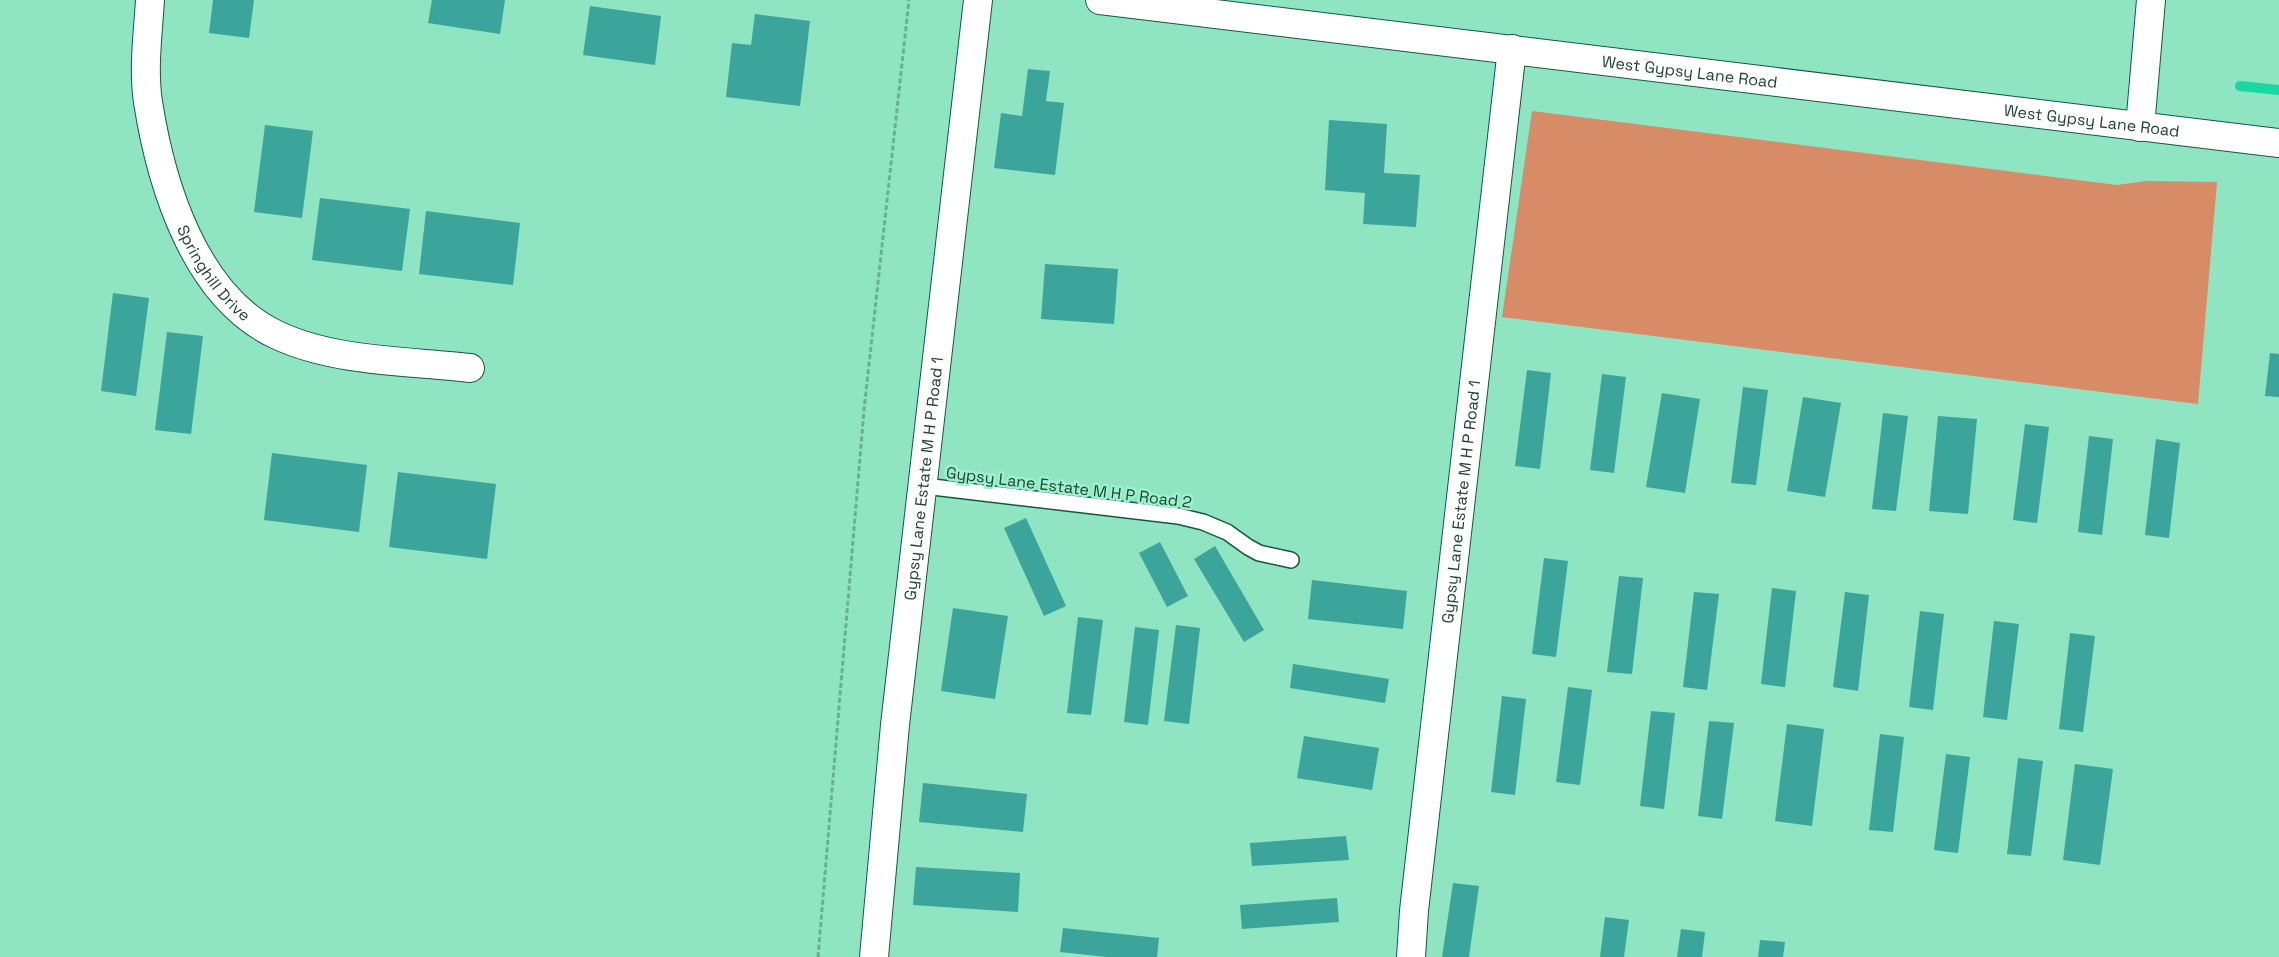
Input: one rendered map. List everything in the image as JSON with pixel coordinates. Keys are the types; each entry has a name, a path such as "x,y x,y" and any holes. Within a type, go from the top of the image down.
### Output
{"street":[{"name":"Springhill Drive","path":"150,0 146,76 147,93 164,177 192,248 219,289 255,322 276,335 299,344 348,355 470,368"},
{"name":"Gypsy Lane Estate M H P Road 1","path":"874,957 895,725 924,486 978,0"},
{"name":"West Gypsy Lane Road","path":"1100,0 2279,143"},
{"path":"2140,127 2151,0"},
{"name":"Gypsy Lane Estate M H P Road 1","path":"1411,957 1414,910 1512,49"}],"lane":[{"name":"Gypsy Lane Estate M H P Road 2","path":"924,486 1178,516 1203,522 1227,532 1248,548 1291,560"}],"path":[{"path":"818,957 864,410 909,0"}],"shaded area":[{"path":"1532,111 2117,185 2146,181 2217,182 2198,404 1502,317"}],"building":[{"path":"213,0 254,0 249,38 209,33"},
{"path":"432,0 505,0 500,34 428,23"},
{"path":"590,6 661,16 655,65 583,55"},
{"path":"755,14 810,21 800,106 726,97 732,43 751,45"},
{"path":"1028,69 1050,71 1046,101 1064,103 1055,175 994,168 1001,113 1022,116"},
{"path":"1329,120 1387,124 1384,173 1420,175 1416,227 1363,224 1365,193 1325,190"},
{"path":"265,125 313,131 302,218 254,212"},
{"path":"320,198 410,209 402,271 312,260"},
{"path":"426,211 520,223 513,285 419,274"},
{"path":"1045,264 1118,269 1114,324 1041,319"},
{"path":"113,293 149,298 136,396 101,391"},
{"path":"167,332 203,336 191,434 155,430"},
{"path":"2270,353 2279,354 2279,397 2265,396"},
{"path":"1527,370 1551,373 1540,469 1515,466"},
{"path":"1602,374 1626,377 1614,473 1590,470"},
{"path":"1743,387 1768,390 1756,485 1731,483"},
{"path":"1662,393 1700,399 1685,493 1646,487"},
{"path":"1803,397 1841,403 1825,497 1787,491"},
{"path":"1883,413 1908,416 1896,511 1872,509"},
{"path":"1938,416 1977,419 1968,514 1929,511"},
{"path":"2025,424 2049,427 2037,523 2013,520"},
{"path":"2089,436 2113,439 2102,535 2078,532"},
{"path":"2156,439 2180,443 2169,538 2145,535"},
{"path":"272,453 367,465 359,532 264,520"},
{"path":"398,472 496,484 487,559 389,547"},
{"path":"1026,518 1066,606 1044,616 1004,528"},
{"path":"1160,542 1188,596 1167,607 1139,553"},
{"path":"1215,546 1264,630 1244,642 1194,559"},
{"path":"1544,558 1568,561 1556,657 1532,654"},
{"path":"1619,576 1643,578 1632,674 1607,672"},
{"path":"1312,580 1407,591 1403,629 1308,619"},
{"path":"1772,588 1796,591 1785,687 1761,684"},
{"path":"1694,592 1719,594 1707,690 1683,687"},
{"path":"1845,592 1869,595 1858,691 1833,687"},
{"path":"953,608 1008,616 995,699 941,691"},
{"path":"1920,611 1944,614 1933,710 1909,707"},
{"path":"1078,617 1103,620 1091,715 1067,713"},
{"path":"1994,621 2019,624 2007,720 1983,717"},
{"path":"1176,625 1200,628 1189,724 1164,721"},
{"path":"1135,627 1159,630 1148,725 1124,722"},
{"path":"2070,633 2095,636 2083,732 2059,729"},
{"path":"1293,664 1389,679 1385,703 1290,688"},
{"path":"1568,687 1592,690 1580,785 1556,782"},
{"path":"1502,696 1526,699 1515,795 1491,792"},
{"path":"1651,711 1675,713 1664,809 1640,806"},
{"path":"1709,721 1734,723 1722,819 1698,816"},
{"path":"1787,724 1824,729 1812,826 1775,821"},
{"path":"1880,734 1904,737 1893,832 1869,830"},
{"path":"1304,736 1379,748 1372,790 1297,778"},
{"path":"1946,754 1970,757 1958,853 1934,850"},
{"path":"2018,758 2043,761 2031,856 2007,854"},
{"path":"2075,764 2113,769 2100,865 2063,860"},
{"path":"923,783 1027,794 1023,832 919,822"},
{"path":"1346,836 1349,860 1252,866 1250,843"},
{"path":"916,867 1020,873 1018,912 913,905"},
{"path":"1453,883 1479,886 1469,957 1442,957"},
{"path":"1337,898 1339,922 1242,929 1240,905"},
{"path":"1605,917 1629,920 1624,957 1600,957"},
{"path":"1063,928 1159,938 1157,957 1107,957 1060,952"},
{"path":"1681,929 1705,932 1702,957 1677,957"},
{"path":"1760,940 1785,942 1783,957 1758,957"}],"waterway":[{"path":"2240,86 2279,90"}]}
